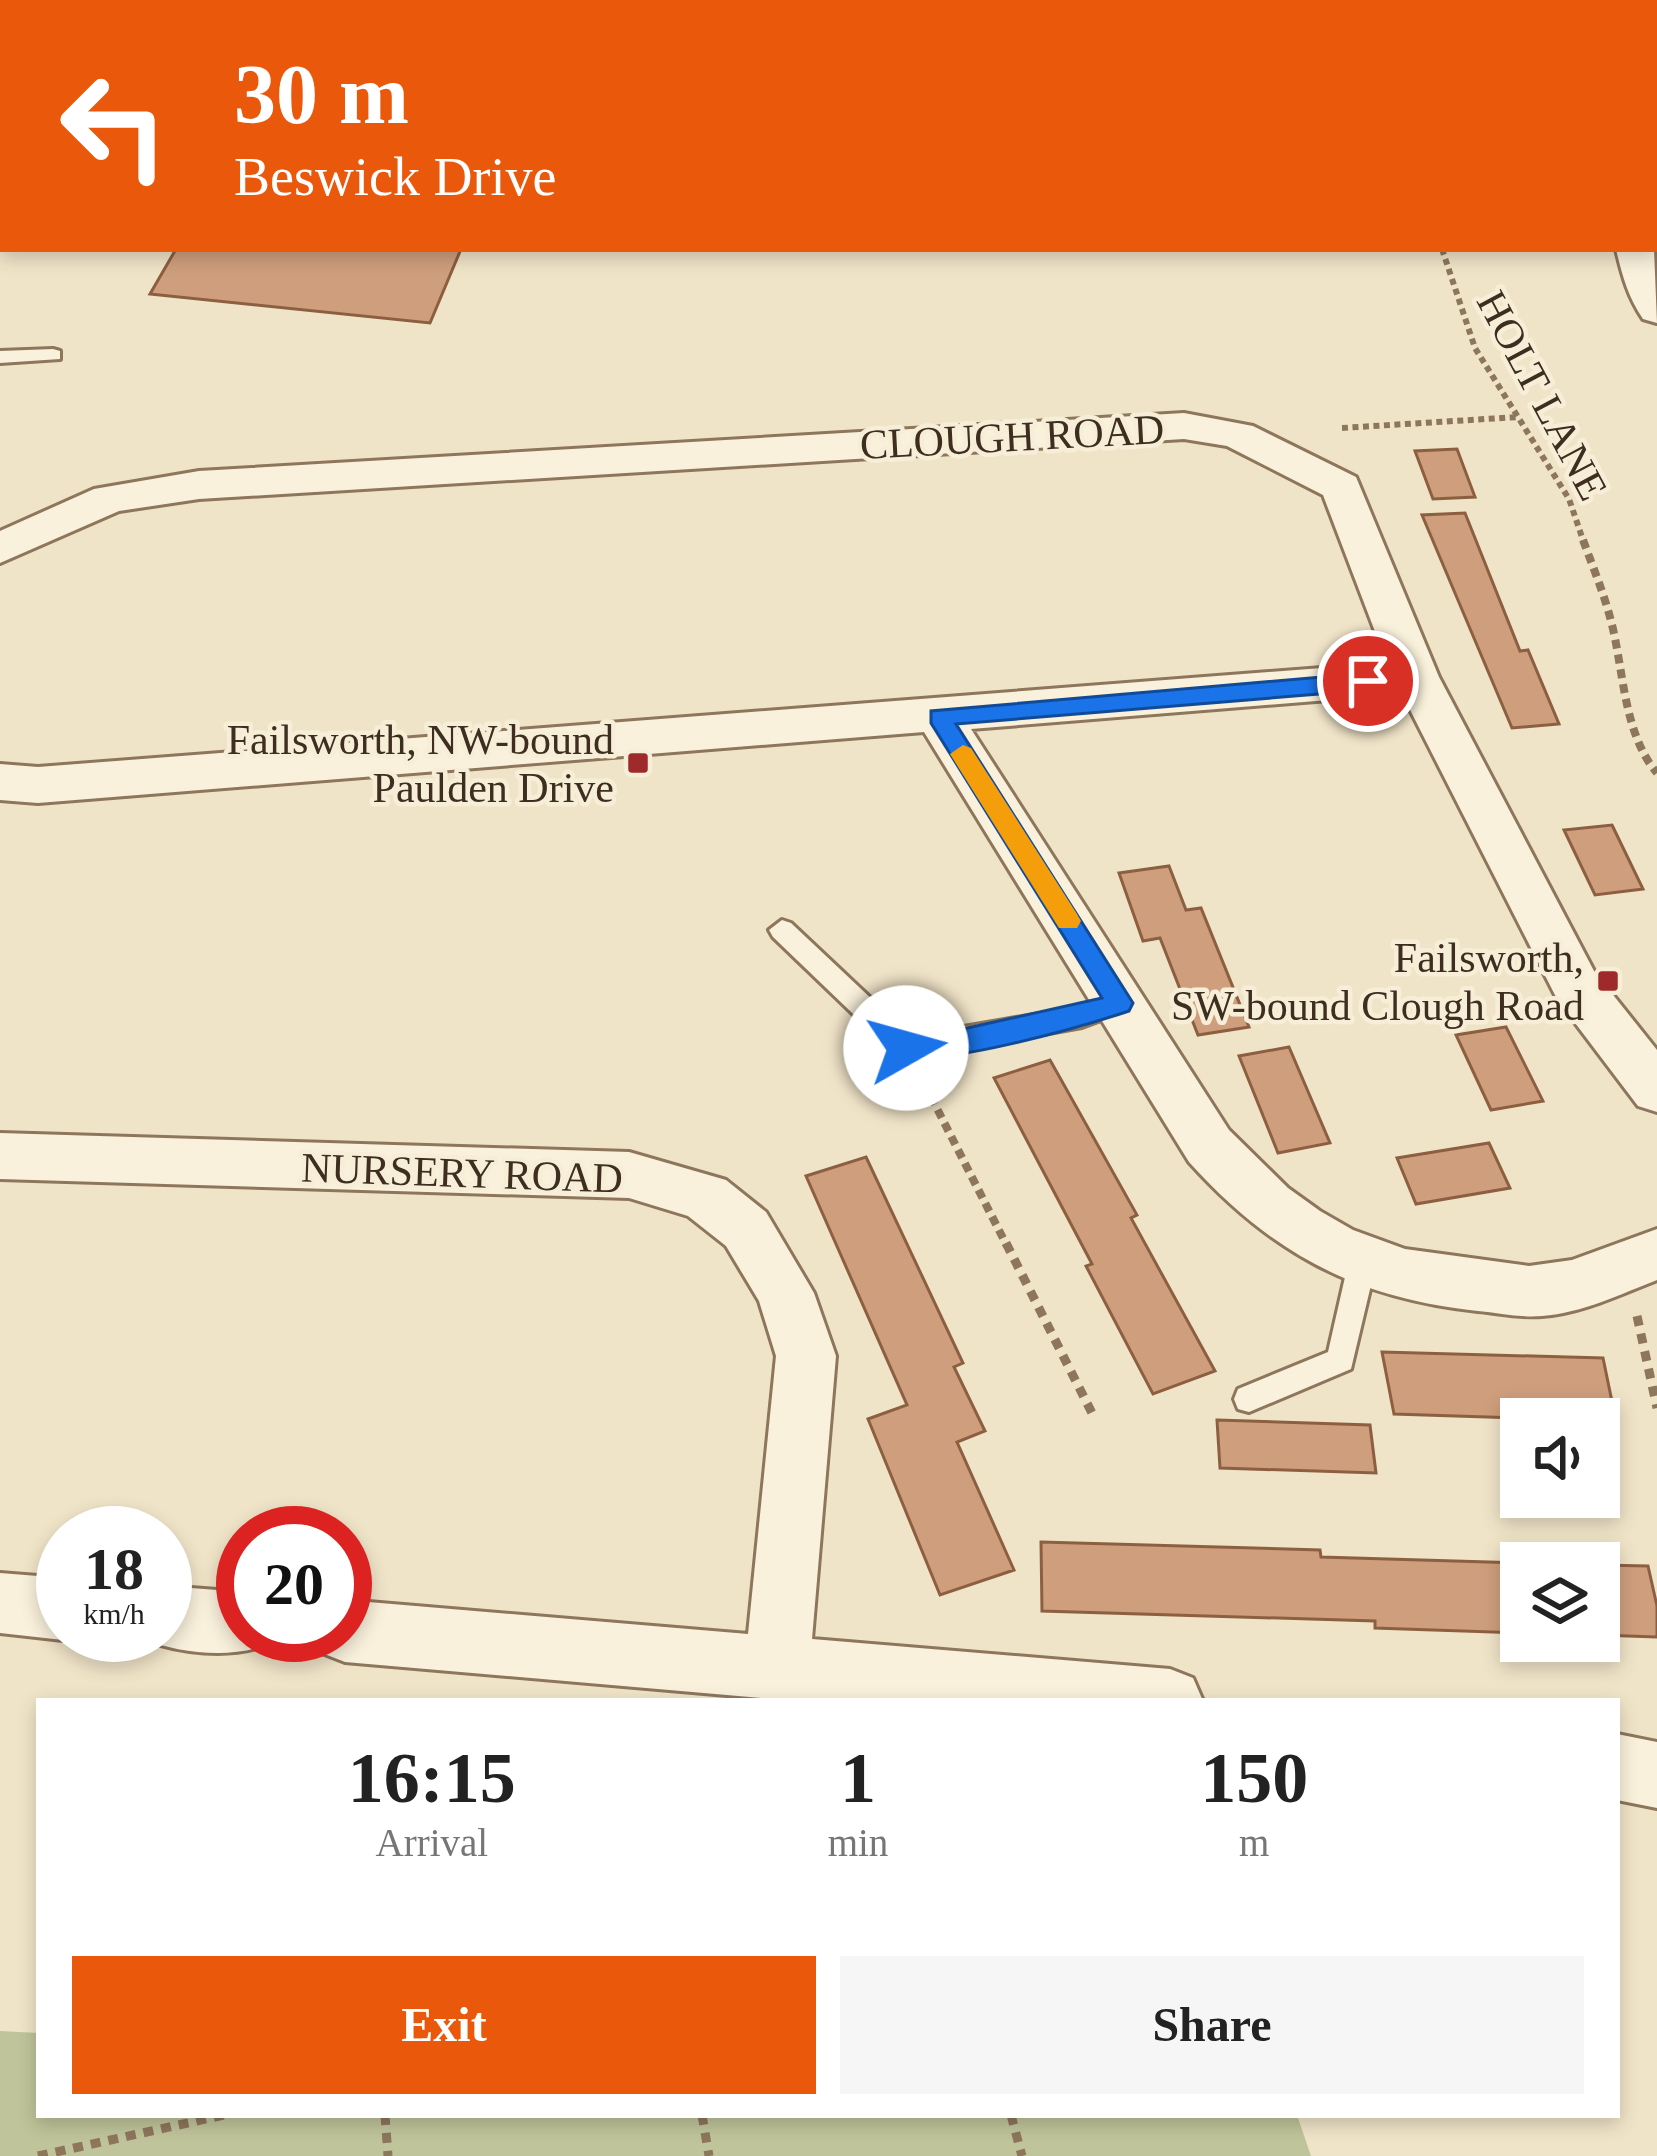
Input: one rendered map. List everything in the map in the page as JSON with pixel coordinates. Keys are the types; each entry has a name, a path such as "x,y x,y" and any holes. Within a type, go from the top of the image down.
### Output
{"street":[{"path":"1636,252 1644,287 1657,311"},
{"name":"CLOUGH ROAD","path":"0,548 109,499 200,485 1184,426 1238,435 1341,488 1416,677 1575,985 1657,1090"},
{"path":"0,782 38,785 1416,677"},
{"path":"939,717 1209,1146 1263,1205 1362,1264 1439,1284 1542,1291 1592,1280 1657,1254"},
{"name":"NURSERY ROAD","path":"0,1156 629,1175 706,1197 746,1229 785,1293 806,1356 777,1666"},
{"path":"0,1604 36,1607"},
{"path":"372,1633 1136,1698"},
{"path":"1620,1768 1657,1775"}],"lane":[{"path":"0,357 53,355"},
{"path":"782,930 906,1048 927,1048 1082,1016 1119,1003"},
{"path":"1249,1399 1340,1360 1362,1264"}],"path":[{"name":"HOLT LANE","path":"1443,252 1474,348 1569,499 1611,620 1629,708 1646,760 1657,773"},
{"path":"1342,428 1518,417"},
{"path":"906,1048 1095,1419"},
{"path":"1642,1338 1657,1408"},
{"path":"46,2155 211,2118"},
{"path":"385,2118 388,2156"},
{"path":"703,2118 709,2156"},
{"path":"1012,2118 1022,2156"}],"green space":[{"path":"0,2031 36,2033 36,2118 1298,2118 1311,2156 0,2156"}],"building":[{"path":"174,252 460,252 430,323 150,294"},
{"path":"1457,449 1475,497 1433,499 1415,451"},
{"path":"1465,513 1520,651 1528,650 1559,724 1512,728 1422,515"},
{"path":"1612,825 1643,889 1595,895 1564,830"},
{"path":"1169,866 1186,910 1201,908 1249,1027 1198,1035 1160,938 1143,941 1119,873"},
{"path":"1506,1027 1543,1101 1491,1110 1456,1035"},
{"path":"1289,1047 1330,1143 1278,1153 1239,1056"},
{"path":"1050,1060 1137,1215 1131,1218 1215,1371 1153,1394 1086,1266 1092,1264 994,1078"},
{"path":"1489,1143 1510,1188 1416,1204 1397,1158"},
{"path":"866,1157 963,1363 954,1367 985,1431 957,1442 1014,1570 940,1595 868,1419 907,1405 806,1176"},
{"path":"1382,1352 1603,1358 1611,1398 1500,1398 1500,1417 1394,1414"},
{"path":"1217,1420 1370,1425 1376,1473 1220,1468"},
{"path":"1041,1542 1320,1550 1321,1557 1500,1562 1500,1632 1375,1628 1375,1621 1042,1611"},
{"path":"1620,1565 1648,1566 1657,1606 1657,1637 1620,1636"}],"slow traffic":[{"path":"963,754 1068,921"}],"place":[{"name":"Failsworth, NW-bound Paulden Drive","path":"638,763"},
{"name":"Failsworth, SW-bound Clough Road","path":"1608,981"}],"route":[{"path":"906,1048 927,1048 1082,1016 1119,1003 939,717 1368,681"}]}
